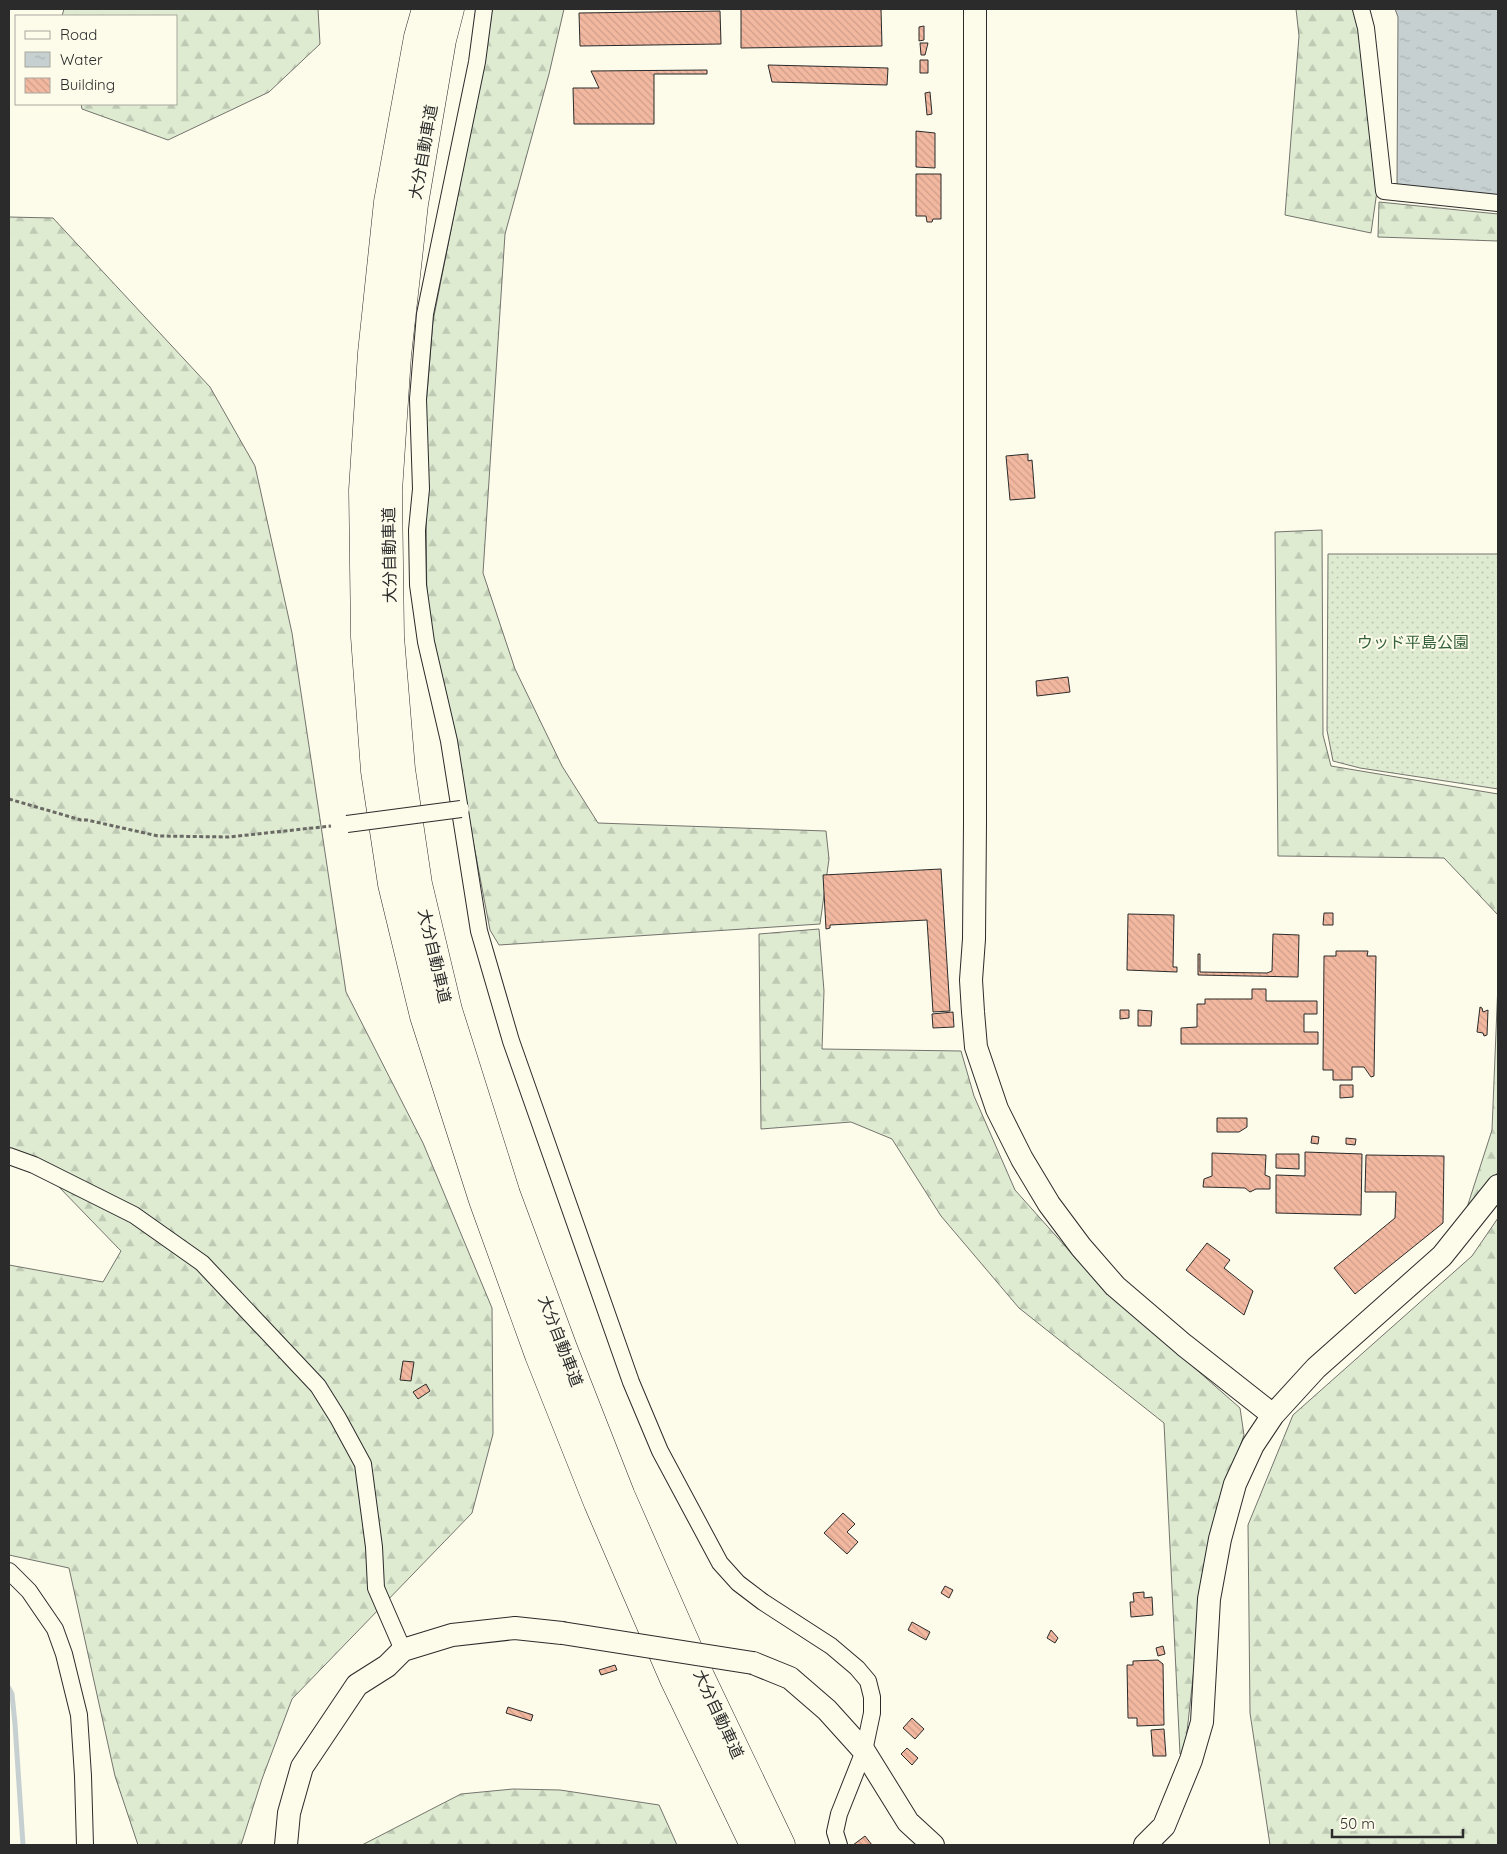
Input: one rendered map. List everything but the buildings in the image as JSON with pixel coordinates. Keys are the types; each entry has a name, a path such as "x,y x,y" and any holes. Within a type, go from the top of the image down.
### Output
{"highway":[{"name":"大分自動車道","path":"426,9 418,37 388,202 372,353 363,490 365,637 374,752 392,884 424,1016 483,1200 539,1355 598,1504 674,1680 754,1845"},
{"name":"大分自動車道","path":"450,9 442,40 414,204 397,356 388,490 390,637 401,769 418,884 454,1028 506,1194 563,1348 622,1496 701,1678 781,1845"}],"street":[{"path":"484,9 477,62 425,314 418,399 421,490 417,530 418,585 426,642 449,740 479,931 511,1041 628,1374 660,1451 720,1563 738,1583 763,1602 831,1646 857,1668 868,1681 872,1697 872,1713 864,1751 839,1814 835,1832 839,1845"},
{"path":"975,9 975,822 974,939 971,980 976,1047 997,1110 1022,1159 1049,1204 1080,1247 1115,1286 1184,1345 1272,1415"},
{"path":"1361,9 1366,28 1384,191 1498,203"},
{"path":"347,824 461,809"},
{"path":"9,1156 34,1165 134,1215 202,1263 318,1386 363,1464 374,1547 376,1588 403,1650"},
{"path":"1145,1845 1164,1826 1191,1760 1202,1722 1210,1600 1220,1539 1235,1484 1254,1445 1272,1415 1316,1368 1442,1256 1498,1186"},
{"path":"9,1571 28,1591 55,1629 64,1654 79,1715 85,1845"},
{"path":"286,1845 289,1813 302,1766 356,1684 387,1666 403,1650 452,1635 515,1628 562,1633 753,1663 790,1678 827,1710 864,1751 908,1822 933,1845"}],"path":[{"path":"9,799 81,820 158,836 229,837 347,824"}],"green space":[{"path":"64,9 318,9 320,44 269,92 168,140 82,109 81,105 178,105 178,15 62,15"},
{"path":"492,9 564,9 549,74 505,234 483,573 515,669 562,766 598,823 826,831 829,859 820,924 499,945 490,930 459,767 427,624 424,431 433,321 486,52"},
{"path":"1296,9 1354,9 1360,29 1377,191 1371,233 1285,215 1299,36"},
{"path":"1379,202 1498,214 1498,241 1378,237"},
{"path":"9,217 53,218 210,387 255,466 292,633 346,992 423,1143 492,1308 493,1434 472,1513 292,1699 262,1779 241,1845 138,1845 115,1776 69,1568 9,1555 9,1265 103,1282 121,1251 58,1186 9,1155"},
{"path":"1322,530 1323,735 1331,766 1498,794 1498,915 1444,858 1278,856 1275,532"},
{"name":"ウッド平島公園","path":"1328,554 1498,554 1498,789 1360,768 1333,761 1327,730"},
{"path":"819,929 824,991 822,1049 961,1051 974,1096 1015,1190 1098,1283 1240,1408 1244,1435 1224,1493 1201,1605 1185,1750 1180,1754 1164,1423 1019,1308 941,1216 892,1139 851,1122 761,1129 759,934"},
{"path":"1498,983 1498,1172 1462,1223 1492,1130"},
{"path":"1498,1218 1498,1845 1270,1845 1250,1713 1248,1525 1293,1415 1472,1256"},
{"path":"513,1789 560,1790 659,1805 677,1845 362,1845 461,1794"}],"water":[{"path":"1395,9 1498,9 1498,195 1397,185 1398,17"}],"waterway":[{"path":"9,1688 12,1694 15,1724 23,1845"}]}
